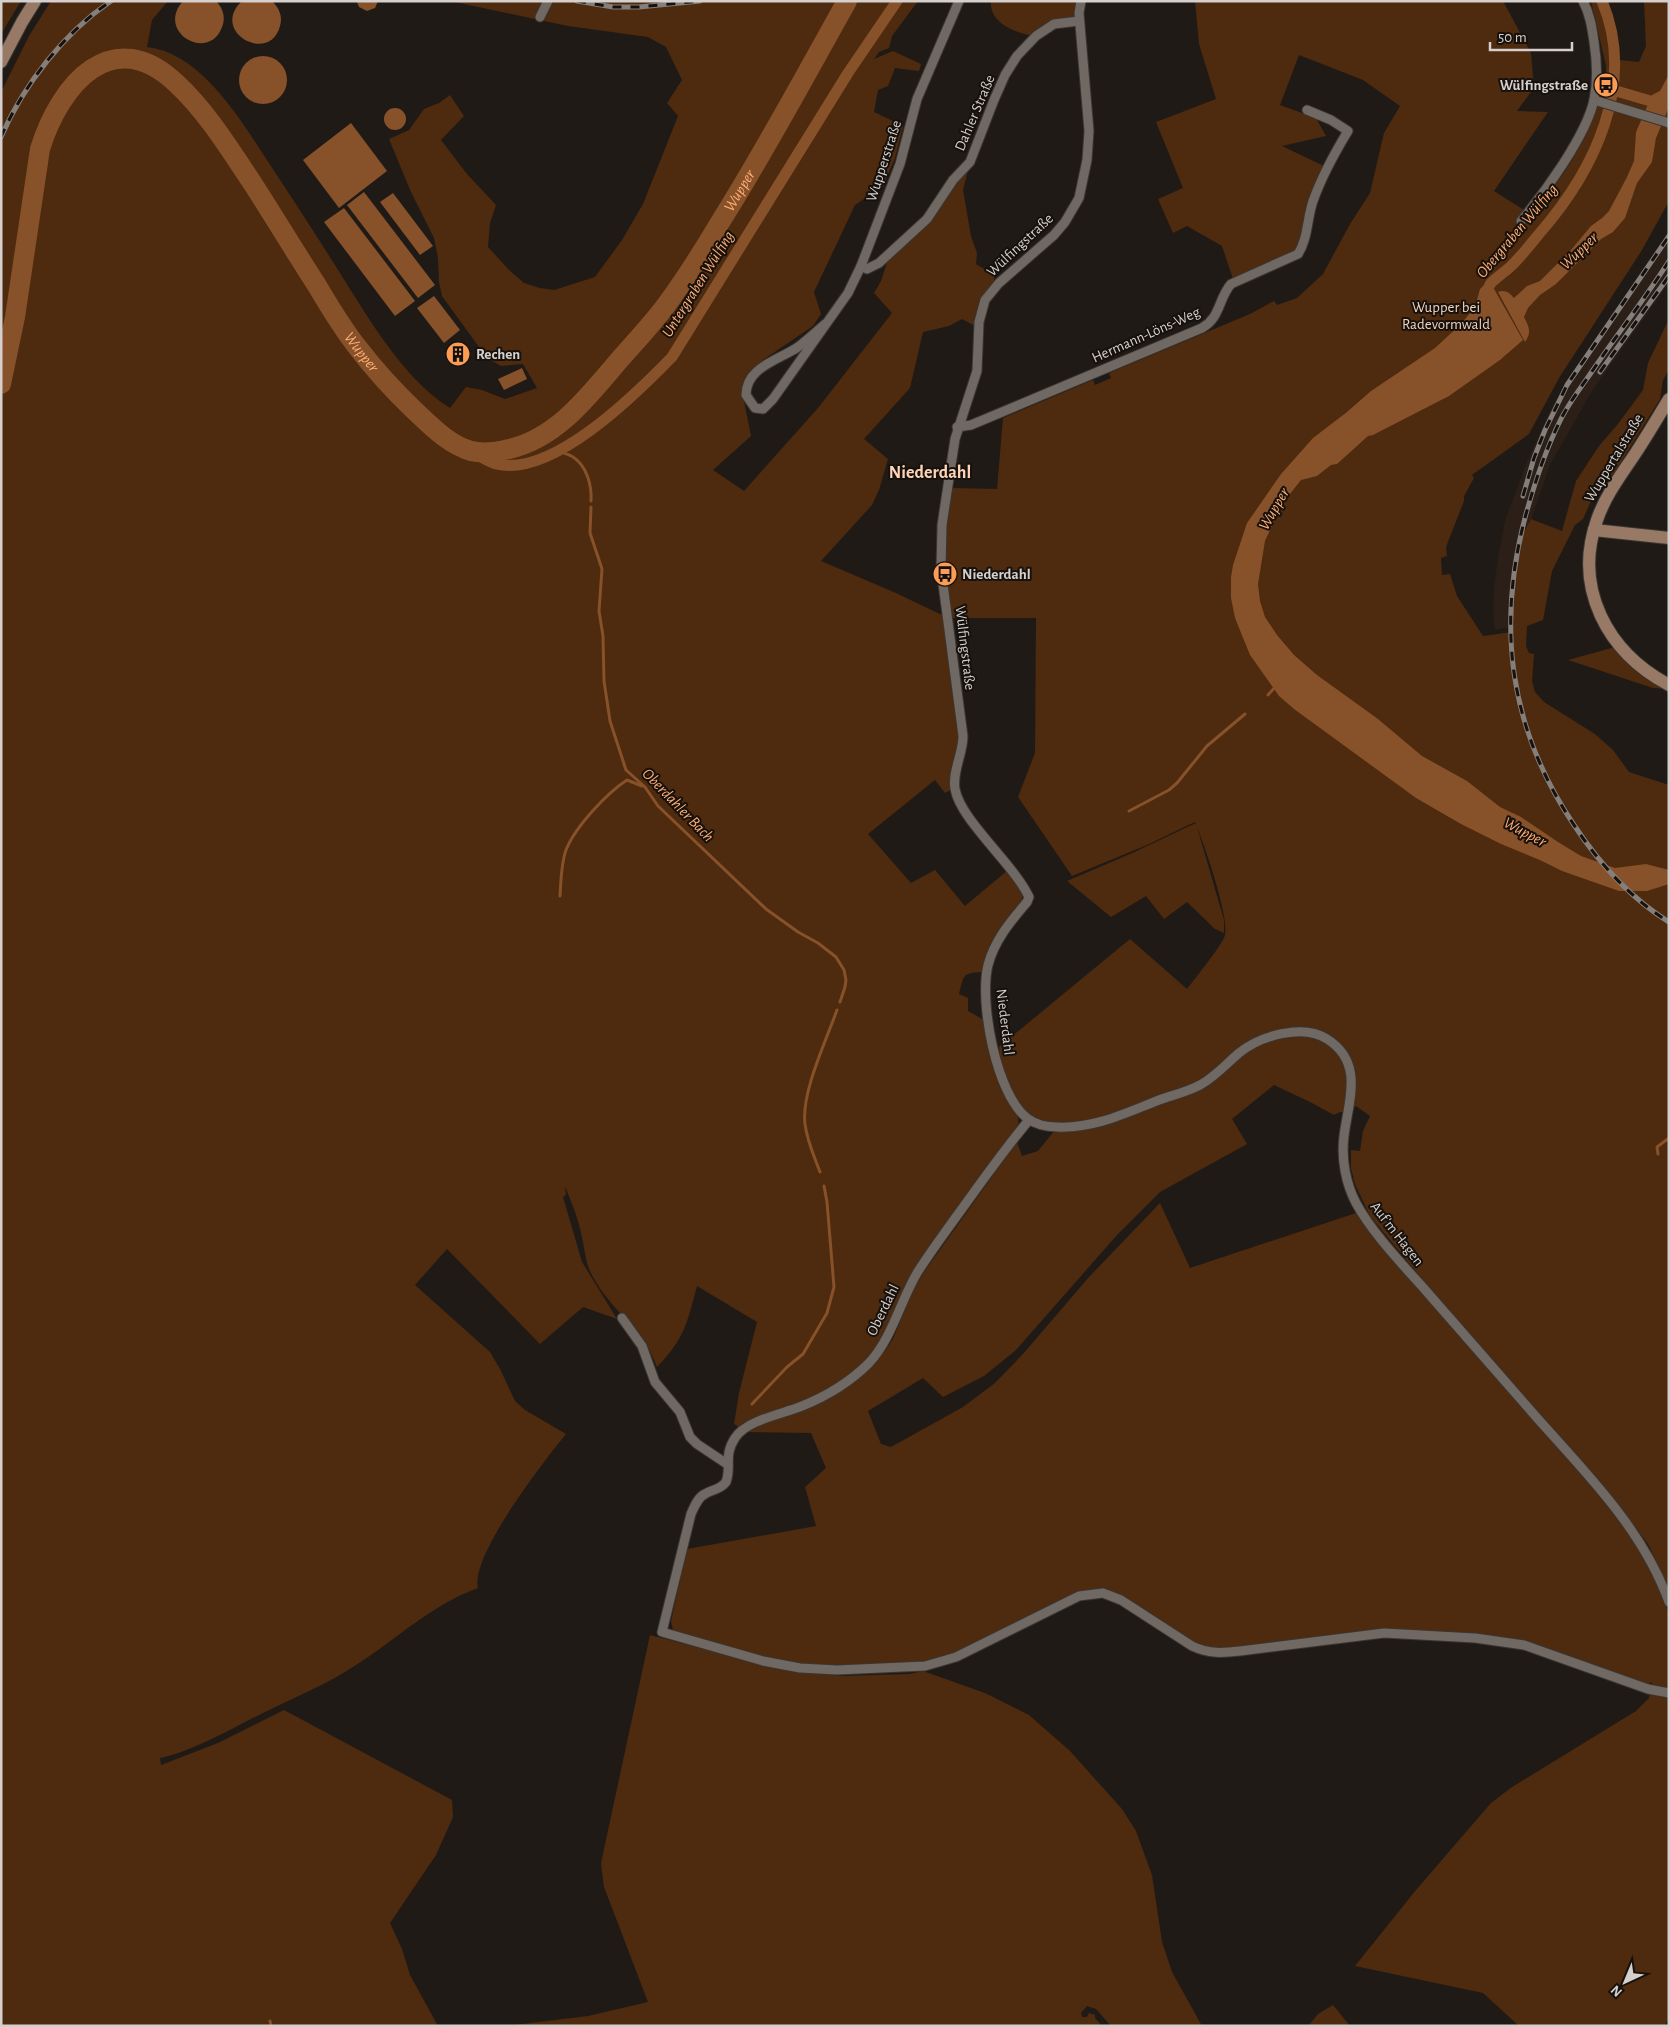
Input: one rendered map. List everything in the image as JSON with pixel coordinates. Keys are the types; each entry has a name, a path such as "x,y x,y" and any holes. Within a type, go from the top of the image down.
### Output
{"main road":[{"path":"1,62 35,1"},
{"name":"Wuppertalstraße","path":"1669,399 1610,494 1597,520 1591,547 1590,579 1593,596 1602,619 1619,646 1632,660 1652,676 1669,685"},
{"path":"1594,530 1669,538"}],"street":[{"path":"540,17 548,1"},
{"name":"Wupperstraße","path":"825,324 798,347 762,367 752,376 748,383 746,395 754,408 762,409 773,399 825,324 841,305 861,266 900,164 918,98 959,1"},
{"name":"Wülfingstraße","path":"1028,899 1028,895 1019,881 966,812 954,787 963,736 941,557 943,515 957,427 977,371 979,322 985,300 1000,283 1054,236 1065,222 1078,198 1086,167 1089,131 1079,21 1081,1"},
{"path":"1521,221 1562,164 1597,101 1596,56 1590,21 1583,1"},
{"name":"Dahler Straße","path":"861,266 867,269 879,263 927,219 953,180 970,162 998,92 1017,56 1036,36 1054,24 1079,21"},
{"path":"1597,101 1669,123"},
{"name":"Hermann-Löns-Weg","path":"957,427 971,425 1202,328 1217,314 1226,291 1231,284 1296,256 1302,247 1312,204 1330,161 1348,131 1331,120 1307,110"},
{"name":"Niederdahl","path":"1028,899 1002,932 993,949 987,971 986,996 994,1050 1001,1079 1010,1098 1029,1120"},
{"name":"Auf'm Hagen","path":"1029,1120 1056,1128 1102,1121 1198,1086 1218,1073 1240,1052 1258,1042 1277,1036 1304,1032 1314,1033 1331,1041 1344,1058 1352,1081 1352,1095 1344,1137 1343,1155 1347,1177 1357,1206 1405,1267 1573,1458 1632,1530 1652,1563 1669,1602"},
{"name":"Oberdahl","path":"1029,1120 1008,1145 924,1262 908,1289 887,1337 873,1358 852,1378 828,1394 741,1431 732,1444 727,1464 728,1477 725,1484 716,1490 703,1494 691,1514 662,1632 762,1661 800,1668 866,1670 925,1666 956,1657 1079,1596 1103,1593 1121,1600 1204,1652 1240,1651 1384,1633 1475,1638 1524,1645 1648,1689 1669,1693"},
{"path":"622,1318 642,1346 655,1382 680,1412 690,1437 697,1444 727,1464"}],"shaded area":[{"path":"1669,232 1669,283 1592,391 1550,465 1531,520 1522,533 1516,551 1509,613 1511,627 1495,630 1493,615 1494,589 1498,558 1505,521 1526,464 1550,411 1566,384 1599,332"}],"green space":[{"path":"1,1 21,1 1,34"},
{"path":"51,1 168,1 152,20 147,47 166,52 184,61 200,73 216,89 255,141 385,342 416,380 450,408 466,387 482,390 505,399 537,388 523,364 501,366 487,358 442,296 434,238 411,192 389,139 409,130 424,109 439,103 450,95 464,116 441,140 467,174 496,205 490,223 488,247 524,283 554,290 595,277 622,240 643,204 678,116 667,103 682,80 666,47 648,37 568,26 450,1 918,1 892,36 889,48 879,52 874,59 893,51 921,64 919,71 895,68 888,86 878,90 874,112 903,126 895,158 883,186 855,205 814,292 821,314 813,326 763,360 744,380 743,396 751,436 713,470 744,491 818,408 892,313 874,293 881,281 890,253 927,219 970,162 963,190 971,236 977,253 976,264 994,275 995,287 989,295 979,328 962,319 949,326 923,332 910,388 864,439 888,459 879,490 872,505 821,561 942,615 958,722 959,740 952,789 945,793 935,780 868,834 911,883 935,870 965,906 1008,870 1019,886 1022,894 1021,902 1003,924 990,945 982,972 967,974 963,979 959,994 968,998 968,1011 984,1020 993,1068 1004,1095 1018,1117 1018,1125 914,1270 887,1334 859,1369 827,1393 741,1428 734,1424 739,1393 757,1322 697,1286 684,1330 674,1347 657,1367 652,1354 600,1289 590,1272 578,1221 565,1186 566,1195 563,1197 582,1262 617,1319 583,1307 540,1344 447,1249 415,1285 490,1352 515,1401 525,1410 566,1434 526,1486 497,1532 485,1554 479,1573 478,1588 461,1595 430,1613 371,1655 334,1678 200,1744 160,1758 161,1765 218,1743 284,1710 452,1800 453,1817 436,1855 390,1923 402,1949 410,1975 438,2026 1,2026 1,92 29,36"},
{"path":"991,1 1081,1 1079,21 1058,23 1036,36 1029,35 1013,30 1000,22 992,9"},
{"name":"Wupper bei Radevormwald","path":"1195,1 1503,1 1531,53 1534,88 1517,111 1548,112 1494,191 1532,215 1551,191 1578,150 1597,106 1606,109 1606,66 1591,1 1606,1 1620,60 1639,62 1646,46 1644,1 1669,1 1669,201 1642,250 1559,378 1529,434 1472,475 1474,478 1464,496 1464,501 1446,547 1447,556 1441,558 1442,575 1450,574 1457,596 1483,636 1512,632 1510,603 1512,574 1524,532 1531,519 1562,531 1576,481 1599,446 1643,390 1648,363 1669,319 1669,370 1663,380 1660,399 1614,473 1595,492 1583,519 1575,525 1552,571 1543,620 1527,626 1526,646 1529,653 1534,654 1532,681 1535,692 1544,702 1595,734 1613,750 1629,772 1669,785 1669,1588 1648,1544 1636,1528 1576,1455 1449,1311 1370,1216 1355,1184 1351,1168 1351,1150 1360,1151 1363,1131 1370,1116 1356,1106 1334,1115 1274,1085 1232,1119 1247,1144 1160,1192 1117,1235 1016,1350 984,1376 943,1397 923,1378 868,1411 881,1444 891,1447 963,1407 995,1383 1023,1354 1089,1277 1160,1203 1190,1268 1356,1213 1443,1317 1570,1461 1629,1533 1649,1564 1669,1613 1669,1690 1659,1688 1650,1682 1649,1687 1568,1657 1433,1633 1316,1640 1204,1650 1135,1607 1091,1591 972,1648 924,1663 849,1669 779,1663 675,1633 673,1630 671,1621 687,1549 816,1526 805,1487 826,1468 811,1433 746,1432 774,1419 801,1411 843,1390 885,1351 893,1339 913,1291 924,1272 1017,1142 1022,1156 1038,1151 1055,1130 1091,1125 1136,1108 1090,1121 1067,1124 1048,1124 1032,1118 1022,1108 1011,1091 1002,1067 999,1047 1130,939 1187,989 1208,962 1225,935 1225,926 1223,913 1216,881 1197,827 1224,920 1224,933 1215,929 1187,902 1164,919 1146,896 1111,917 1067,881 1196,823 1072,876 1018,797 1035,753 1036,618 951,618 944,568 944,534 952,488 997,489 1003,418 1093,380 1095,385 1111,378 1109,373 1250,314 1274,301 1277,305 1297,298 1323,274 1350,224 1370,193 1384,133 1400,106 1363,80 1299,55 1280,105 1316,118 1326,136 1282,146 1326,167 1300,249 1234,282 1222,246 1187,226 1173,233 1158,199 1183,188 1156,122 1216,99 1199,44"},
{"path":"1619,646 1669,689 1653,688 1568,660"},
{"path":"650,1635 789,1671 841,1676 909,1674 923,1671 985,1693 1029,1715 1070,1751 1122,1809 1136,1831 1152,1875 1162,1942 1172,1972 1202,2026 1111,2026 1096,2009 1087,2006 1081,2013 1082,2017 1087,2017 1089,2013 1095,2015 1095,2018 1102,2026 506,2026 588,2016 648,2002 604,1887 601,1863"},
{"path":"1650,1691 1669,1694 1669,2017 1665,2026 1519,2026 1483,1993 1355,1966 1416,1890 1491,1803 1512,1787 1636,1711 1649,1698"},
{"path":"1333,2005 1350,2026 1308,2026 1318,2014"}],"water":[{"path":"183,1 217,2 221,8 224,20 222,27 215,37 206,42 197,43 187,39 180,32 175,23 176,12"},
{"path":"242,1 272,1 280,12 281,19 280,26 274,37 265,43 255,43 245,40 237,33 233,23 234,13"},
{"path":"378,1 375,8 367,11 359,7 357,2"},
{"path":"258,56 268,56 280,63 287,75 287,85 280,97 268,104 258,104 250,100 243,93 239,85 239,75 243,67 250,60"},
{"path":"1669,74 1669,107 1656,138 1652,162 1637,183 1625,218 1613,232 1601,239 1556,284 1540,295 1528,308 1524,317 1529,332 1525,342 1498,292 1507,292 1514,298 1527,286 1540,281 1571,250 1591,226 1609,211 1634,161 1636,132 1652,95 1660,91"},
{"path":"395,108 403,111 406,119 403,127 395,130 387,127 384,119 387,111"},
{"path":"351,123 387,171 339,208 303,160"},
{"path":"364,192 435,285 418,298 347,205"},
{"path":"393,193 433,246 420,255 380,202"},
{"path":"344,208 415,301 395,316 324,222"},
{"path":"1489,280 1523,340 1500,360 1449,396 1368,436 1337,464 1331,465 1317,476 1301,480 1282,504 1265,541 1258,584 1260,601 1265,617 1294,655 1317,675 1378,719 1422,756 1467,781 1500,807 1521,817 1581,856 1615,868 1646,864 1669,870 1669,884 1647,891 1619,891 1562,871 1461,824 1416,798 1279,696 1250,655 1235,618 1231,598 1233,565 1247,523 1281,474 1313,438 1371,391 1435,348 1461,324 1475,307 1480,289"},
{"path":"434,296 460,330 444,343 417,308"},
{"path":"522,368 527,379 504,390 498,379"}],"waterway":[{"name":"Wupper","path":"1,384 15,317 40,149 49,125 61,103 75,84 92,69 111,60 131,59 154,66 177,84 207,118 251,181 347,333 364,356 407,403 433,428 455,444 471,451 495,452 527,443 543,435 572,413 651,325 667,304 701,254 752,169 847,1"},
{"name":"Untergraben Wülfing","path":"472,451 496,464 518,465 542,458 567,446 592,430 637,391 672,357 848,73 897,1"},
{"name":"Obergraben Wülfing","path":"1486,297 1491,283 1517,260 1559,209 1577,183 1604,125 1612,95 1615,64 1612,32 1602,1"},
{"name":"Wupper","path":"133,58 134,51"},
{"path":"1613,90 1664,105"},
{"name":"Oberdahler Bach","path":"558,451 571,456 582,466 588,477 591,501"},
{"name":"Oberdahler Bach","path":"591,507 590,533 602,569 599,611 603,636 604,681 610,721 626,770 645,787 658,806 766,909 836,957 844,970 846,980 840,1002"},
{"path":"1268,695 1276,686"},
{"path":"1129,811 1169,790 1207,746 1245,714"},
{"path":"560,896 564,855 570,841 584,821 601,802 627,780 642,786"},
{"name":"Oberdahler Bach","path":"820,1172 807,1136 805,1111 810,1082 837,1010"},
{"path":"1658,1154 1657,1147 1669,1138"},
{"name":"Oberdahler Bach","path":"752,1404 787,1367 803,1354 827,1313 834,1287 824,1186"},
{"path":"270,2021 271,2026"}],"railway":[{"path":"1,137 21,98 47,61 77,28 111,1"},
{"path":"577,1 613,7 639,7 700,1"},
{"path":"1523,496 1534,458 1545,430 1567,385 1669,236"},
{"path":"1669,261 1572,400 1550,444 1529,502 1517,556 1512,596 1511,636 1514,675 1522,714 1535,751 1552,788 1574,825 1616,879 1641,902 1669,922"},
{"path":"1600,372 1669,276"}],"place":[{"name":"Wülfingstraße","path":"1606,85"},
{"name":"Rechen","path":"458,354"},
{"name":"Niederdahl","path":"945,574"}],"district":[{"name":"Niederdahl","path":"930,473"}]}
